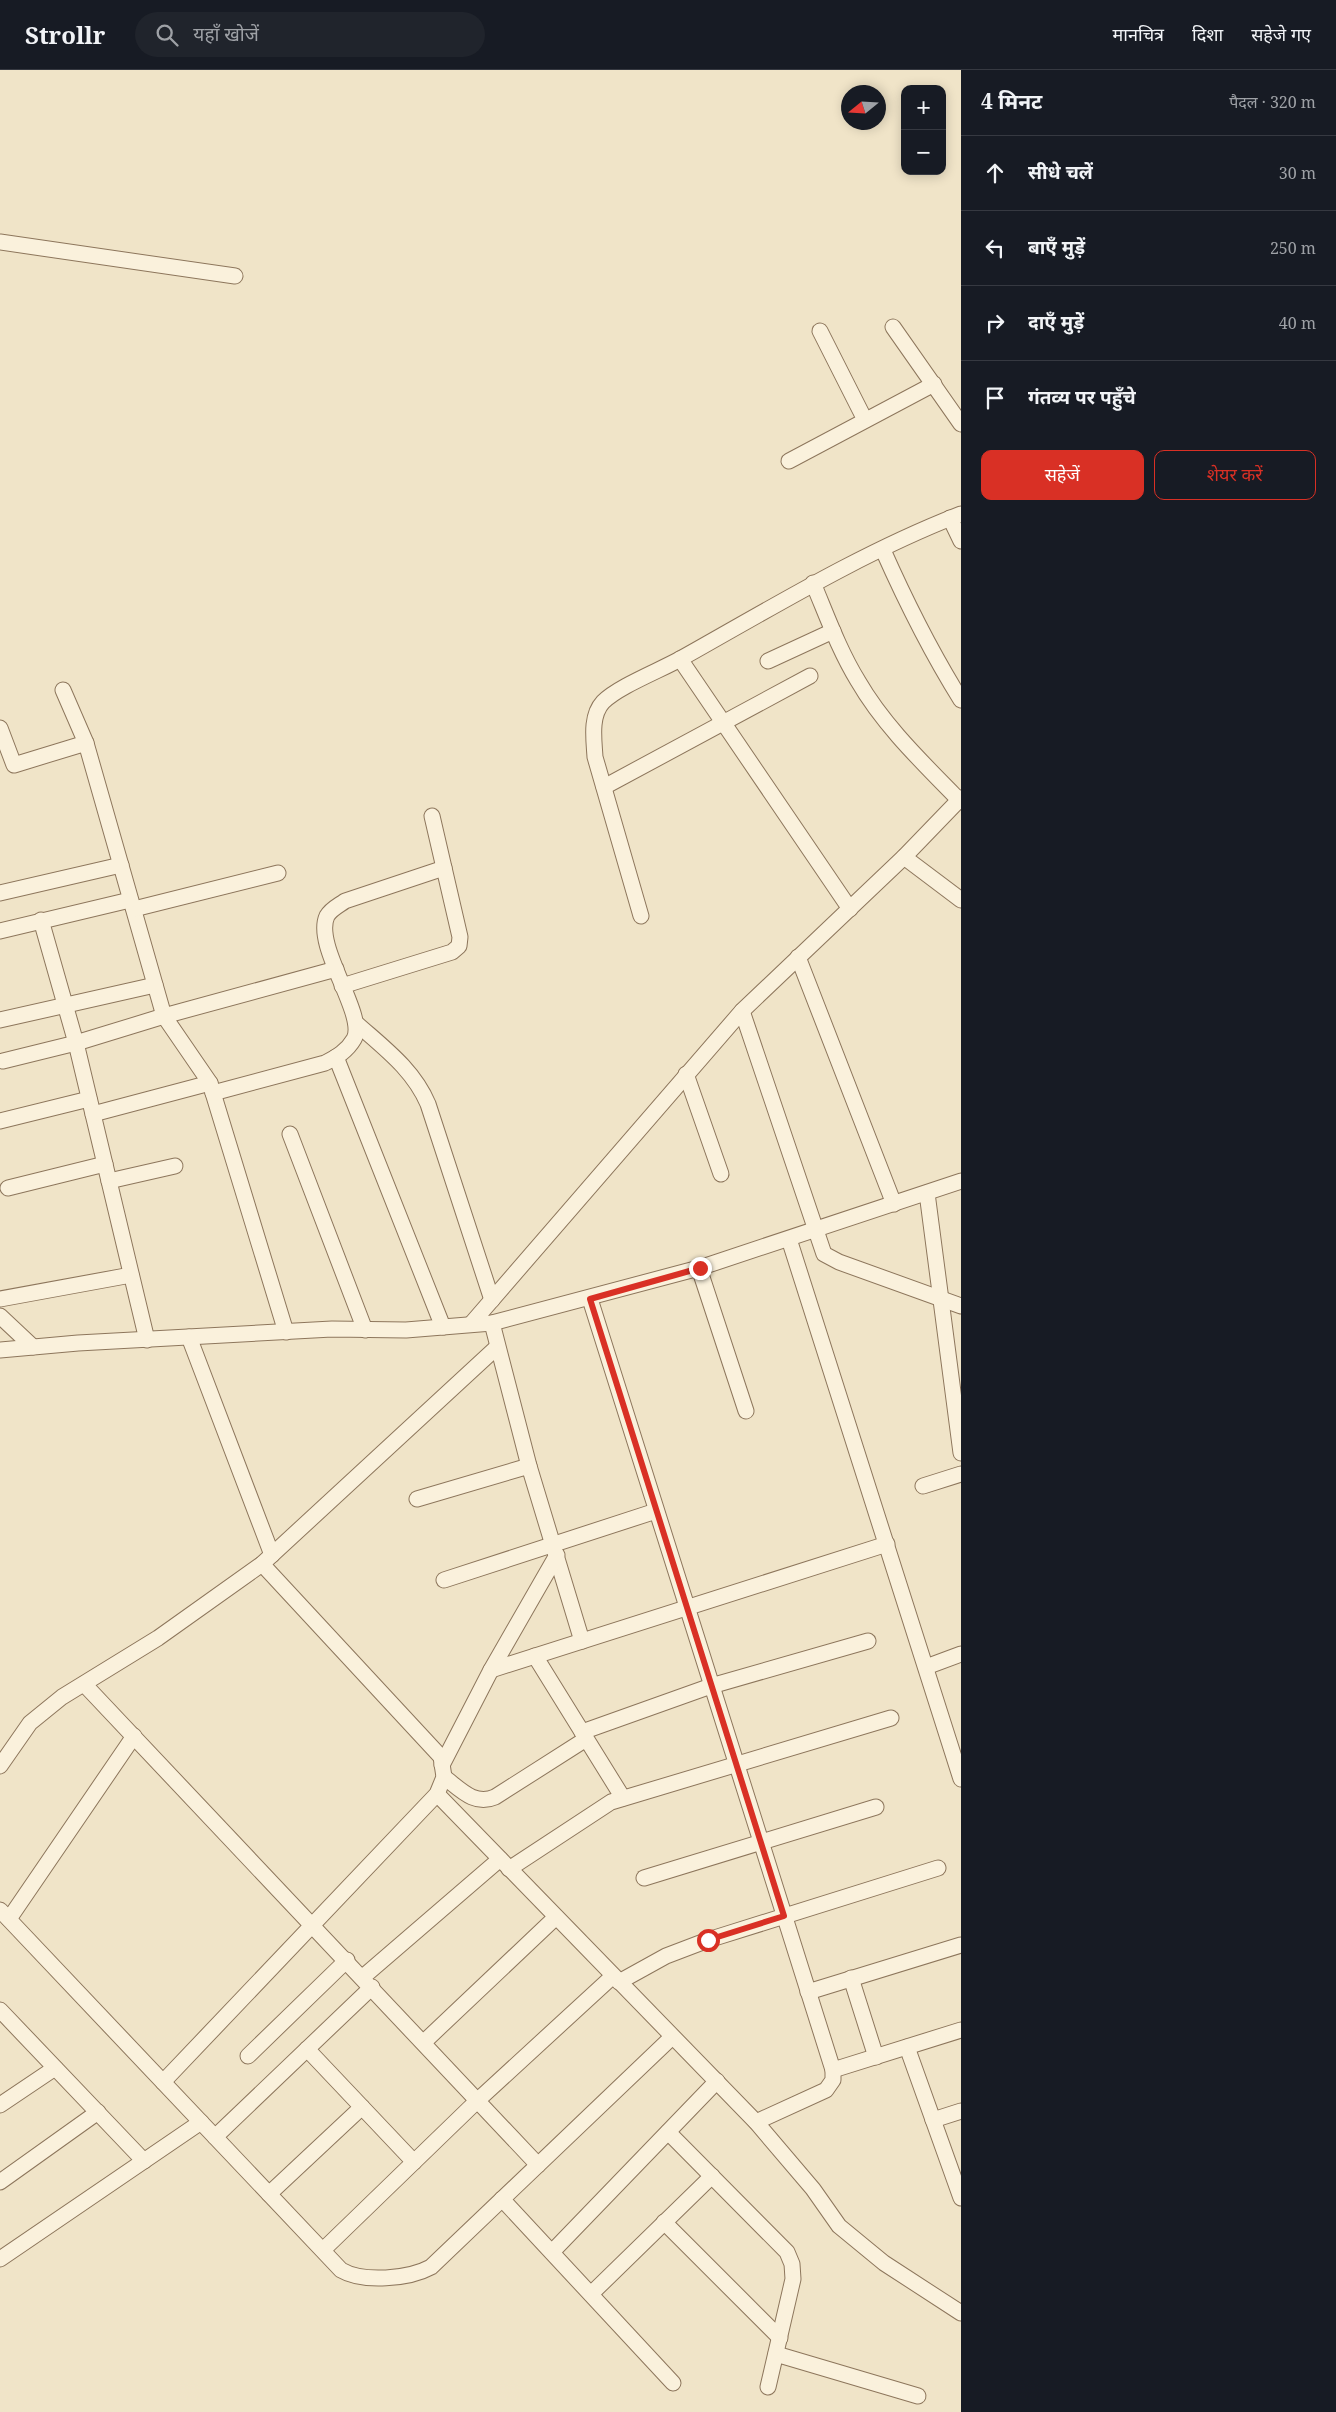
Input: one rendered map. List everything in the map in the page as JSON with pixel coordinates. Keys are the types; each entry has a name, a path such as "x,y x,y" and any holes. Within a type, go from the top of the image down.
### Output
{"street":[{"path":"0,242 235,276"},
{"path":"893,327 961,424"},
{"path":"820,331 866,420"},
{"path":"789,461 934,384"},
{"path":"641,916 595,757 593,734 596,716 602,704 612,695 680,659 813,583 956,516 961,541"},
{"path":"883,550 911,613 961,700"},
{"path":"471,1324 742,1011 904,857 960,799 880,714 858,681 833,631 813,583"},
{"path":"768,661 833,631"},
{"path":"680,659 850,908"},
{"path":"604,788 810,676"},
{"path":"63,690 86,742 164,1016 212,1088 286,1332"},
{"path":"0,728 14,765 86,742"},
{"path":"342,986 452,952 459,946 460,937 432,816"},
{"path":"904,857 961,900"},
{"path":"0,893 121,866"},
{"path":"0,1121 212,1088 325,1063 341,1055 355,1038 356,1022 336,969 327,938 326,918 333,909 345,901 444,868"},
{"path":"0,930 41,920 132,904 278,873"},
{"path":"41,920 76,1043 147,1340"},
{"path":"798,957 894,1204"},
{"path":"3,1061 76,1043 164,1016 336,969"},
{"path":"0,1020 155,985"},
{"path":"742,1011 824,1254 839,1262 961,1306"},
{"path":"356,1022 405,1067 420,1085 428,1104 492,1300"},
{"path":"336,1057 443,1327"},
{"path":"686,1074 721,1174"},
{"path":"290,1134 364,1330"},
{"path":"8,1188 105,1164"},
{"path":"109,1181 175,1166"},
{"path":"0,1350 189,1337 492,1324 700,1268 961,1181"},
{"path":"927,1193 941,1298 957,1386 961,1453"},
{"path":"789,1239 926,1666 956,1743 961,1779"},
{"path":"700,1268 746,1411"},
{"path":"0,1299 131,1275"},
{"path":"590,1299 833,2070 833,2080 826,2090 756,2122"},
{"path":"0,1316 34,1347"},
{"path":"492,1324 496,1348 529,1466 582,1641"},
{"path":"189,1337 267,1559 441,1757 443,1771 474,1799 485,1801 495,1797 584,1735 711,1686 868,1641"},
{"path":"0,1766 30,1723 62,1697 158,1638 267,1559 496,1348"},
{"path":"417,1499 529,1466"},
{"path":"923,1486 961,1474"},
{"path":"444,1580 555,1550 656,1511"},
{"path":"491,1670 887,1544"},
{"path":"163,2082 437,1794 443,1771 491,1670 555,1550"},
{"path":"926,1666 961,1654"},
{"path":"535,1656 623,1798"},
{"path":"84,1684 368,1982 538,2165"},
{"path":"215,2137 307,2049 368,1982 504,1864 611,1802 735,1763 891,1718"},
{"path":"134,1736 4,1915 341,2270 362,2278 419,2274 431,2267 672,2037"},
{"path":"437,1794 672,2037 718,2081 813,2189 839,2226 884,2263 961,2313"},
{"path":"644,1878 876,1807"},
{"path":"322,2250 478,2100 616,1979 666,1956 708,1940 938,1868"},
{"path":"424,2042 556,1917"},
{"path":"808,1992 961,1945"},
{"path":"248,2056 347,1960"},
{"path":"851,1978 876,2057"},
{"path":"0,2010 144,2161"},
{"path":"833,2070 961,2030"},
{"path":"907,2047 960,2194"},
{"path":"307,2049 414,2162"},
{"path":"0,2105 56,2068"},
{"path":"552,2252 718,2081"},
{"path":"269,2194 362,2107"},
{"path":"933,2120 961,2111"},
{"path":"0,2182 98,2112"},
{"path":"0,2259 201,2122"},
{"path":"668,2132 787,2252 792,2264 793,2279 768,2387"},
{"path":"590,2294 712,2176"},
{"path":"502,2199 673,2383"},
{"path":"664,2222 780,2338"},
{"path":"776,2354 918,2396"}],"route":[{"path":"700,1268 590,1299 784,1916 708,1940"}]}
